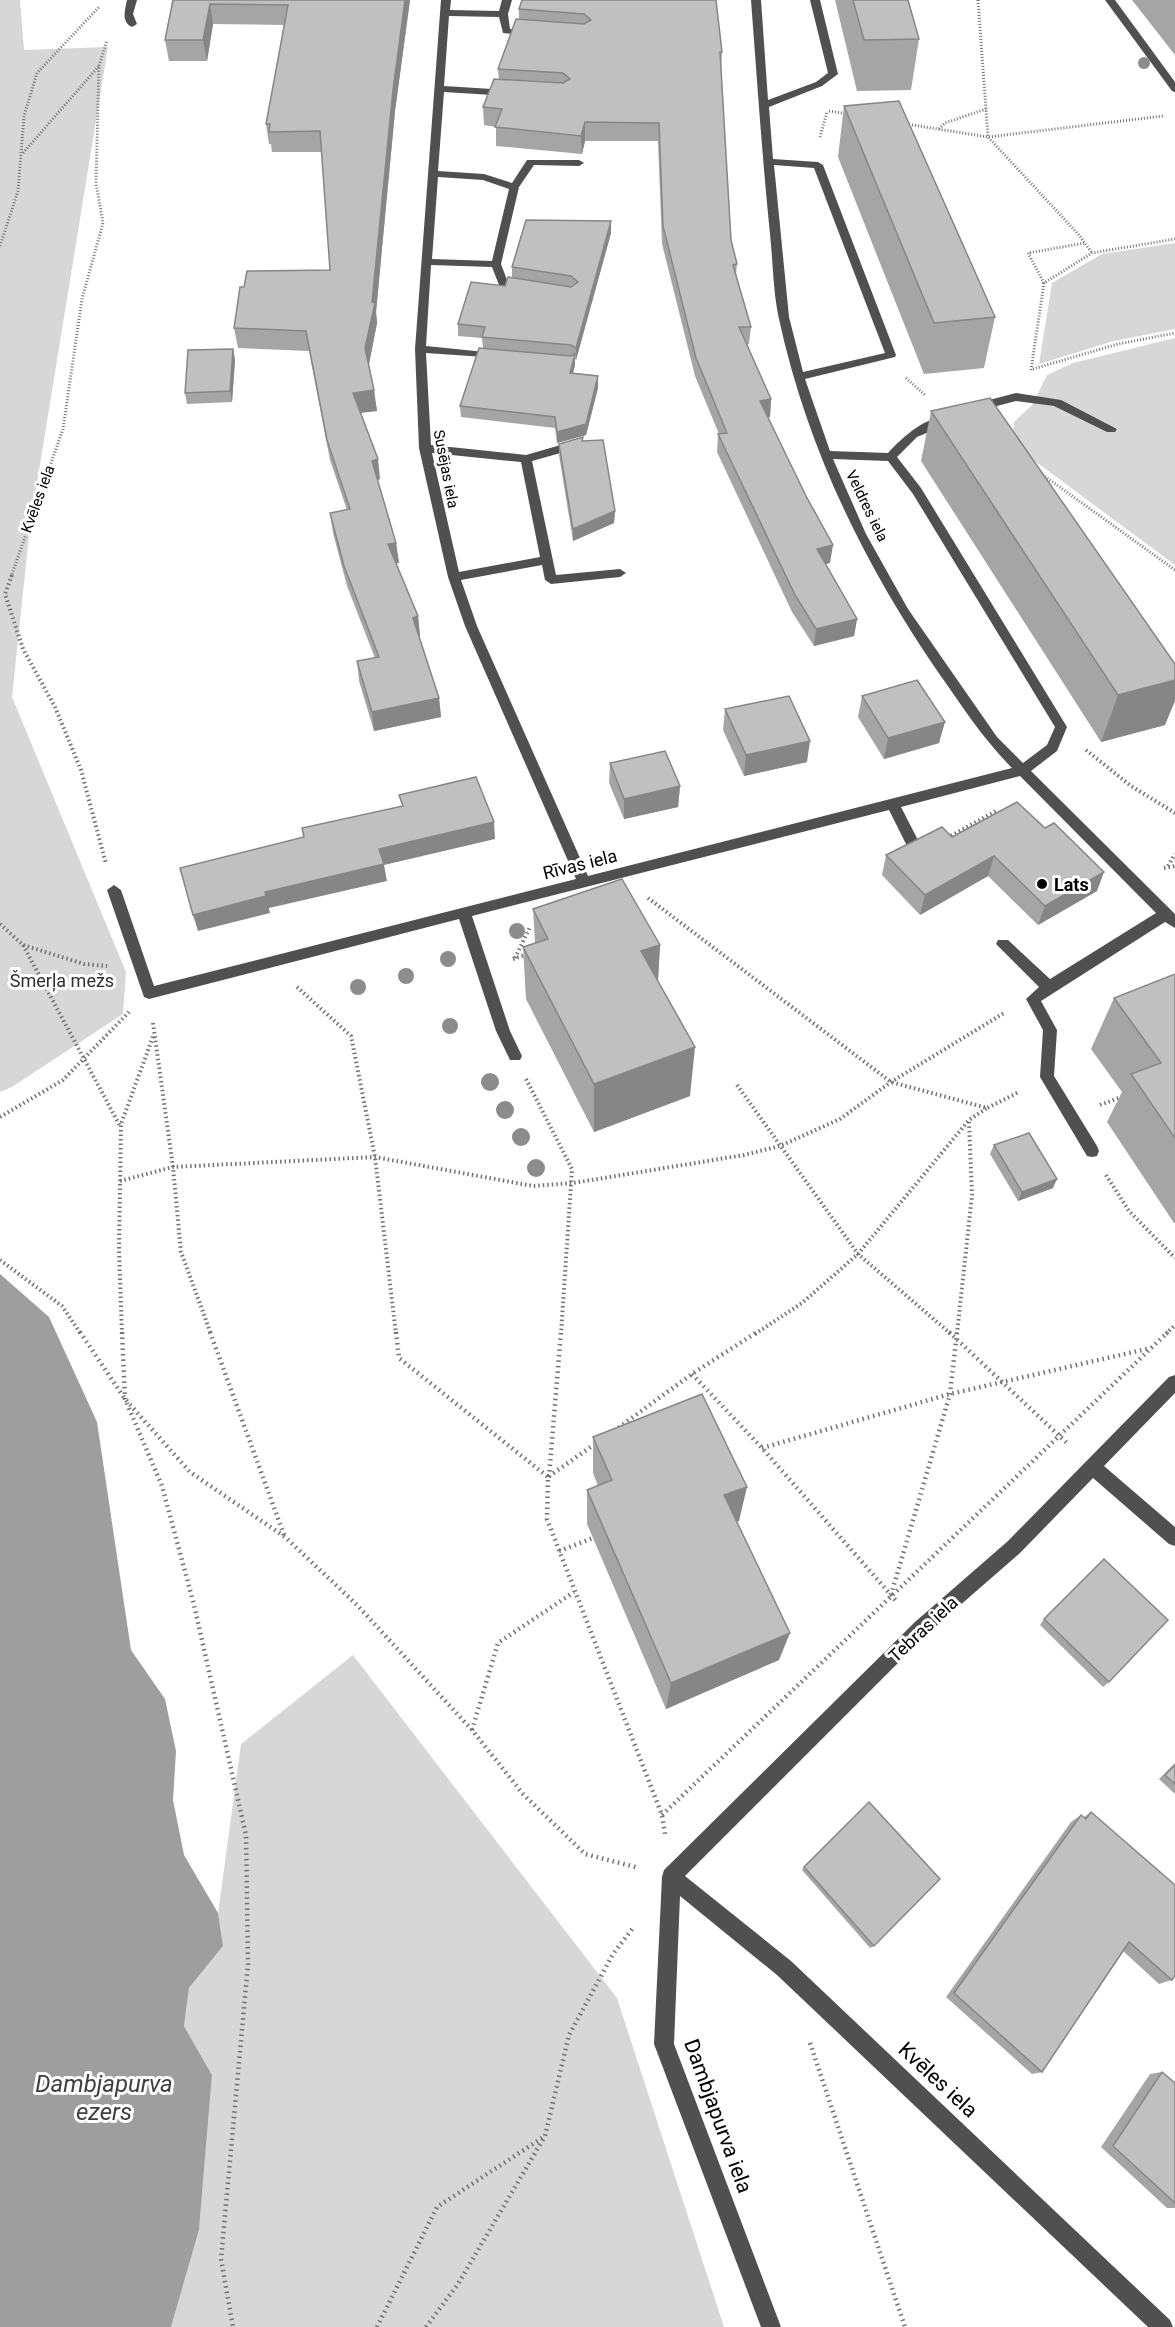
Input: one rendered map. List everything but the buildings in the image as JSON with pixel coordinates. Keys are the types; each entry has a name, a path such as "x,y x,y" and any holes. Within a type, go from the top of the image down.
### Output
{"street":[{"path":"132,0 128,14 132,24"},
{"name":"Susējas iela","path":"446,0 420,349 425,448 454,577 471,626 584,881"},
{"path":"507,0 503,14 506,31 539,34"},
{"name":"Veldres iela","path":"756,0 784,317 799,377 825,455 860,534 903,611 992,740 1171,918"},
{"path":"764,106 819,84 833,74 815,0"},
{"path":"1110,0 1175,89"},
{"path":"445,13 503,14"},
{"path":"439,89 518,94"},
{"path":"537,288 503,283 496,264 514,187 531,162 579,163"},
{"path":"769,162 818,165 891,355 799,377"},
{"path":"433,174 484,177 514,187"},
{"path":"427,262 496,264"},
{"path":"420,349 513,357"},
{"path":"825,455 891,458 913,435 960,414 1016,397 1057,403 1111,429"},
{"path":"425,448 525,459 585,441"},
{"path":"891,458 917,491 1061,727 1052,748 1021,771"},
{"path":"525,459 551,580 620,573"},
{"path":"454,577 547,561"},
{"name":"Rīvas iela","path":"149,993 1021,771"},
{"path":"893,804 913,844"},
{"path":"568,885 575,900"},
{"path":"114,890 149,993"},
{"path":"464,913 515,1056"},
{"path":"1092,1151 1047,1077 1050,1030 1033,999 1049,987 1171,918"},
{"path":"1003,944 1049,987"},
{"name":"Tebras iela","path":"671,1877 921,1628 1014,1547 1090,1466 1175,1382"},
{"path":"1090,1466 1175,1538"},
{"name":"Dambjapurva iela","path":"671,1877 664,2044 771,2327"},
{"name":"Kvēles iela","path":"671,1877 784,1968 1163,2327"}],"path":[{"path":"0,246 18,191 24,116 37,73 108,0"},
{"path":"978,0 988,137 1092,253"},
{"name":"Kvēles iela","path":"5,594 63,429 82,298 103,223 96,183 99,66 106,41 116,29 132,24"},
{"path":"21,155 99,66"},
{"path":"938,129 945,123 986,109"},
{"path":"818,165 815,151 828,111 850,115"},
{"path":"905,124 988,137 1164,116"},
{"path":"1044,283 1092,253 1175,239"},
{"path":"1016,397 1031,369 1044,283 1028,253 1085,243"},
{"path":"1031,369 1118,344 1175,333"},
{"path":"891,355 905,378 934,403 960,414"},
{"path":"1035,469 1175,570"},
{"path":"0,597 5,594 23,649 55,706 81,770 114,890"},
{"path":"1061,727 1103,766 1175,813"},
{"path":"913,844 949,837 1003,807"},
{"path":"1168,867 1175,854"},
{"path":"624,871 631,885 891,1082 987,1108"},
{"path":"515,959 534,919"},
{"path":"0,924 23,945 121,1126"},
{"path":"23,945 84,964 112,966 143,975"},
{"path":"483,969 536,951"},
{"path":"293,983 351,1036 375,1157 399,1358 549,1477"},
{"path":"0,1118 63,1080 149,993"},
{"path":"120,1181 173,1167 375,1157 533,1186 573,1183 744,1155 780,1146 840,1119 891,1082 1002,1014 1033,999"},
{"path":"233,2327 221,2259 249,1964 246,1835 194,1605 162,1486 125,1399 119,1250 121,1126 154,1034 173,1167 181,1252 285,1537"},
{"path":"426,2327 458,2284 546,2136 569,2035 613,1954 671,1877 662,1815 547,1519 573,1183 572,1169 515,1056"},
{"path":"606,1436 692,1374 802,1303 858,1254 969,1120 987,1108 1047,1077"},
{"path":"737,1084 858,1254 956,1338 1090,1466"},
{"path":"891,1596 950,1394 972,1195 969,1120"},
{"path":"1092,1151 1129,1211 1175,1258"},
{"path":"0,1260 62,1306 125,1399 190,1472 285,1537 357,1605 472,1730 523,1794 585,1854 671,1877"},
{"path":"662,1815 1175,1325"},
{"path":"762,1448 950,1394 1152,1347"},
{"path":"692,1374 762,1448 921,1628"},
{"path":"549,1477 596,1443"},
{"path":"559,1551 593,1538"},
{"path":"472,1730 498,1643 574,1592"},
{"path":"807,2035 905,2327"},
{"path":"377,2327 437,2207 546,2136"}],"green space":[{"name":"Šmerļa mežs","path":"0,0 20,0 24,50 108,47 30,526 12,697 126,972 123,1014 12,1087 0,1092"},
{"path":"1175,243 1175,329 1114,341 1039,364 1052,283 1102,254"},
{"path":"1175,338 1175,565 1012,444 1014,422 1032,405 1047,375 1073,363"},
{"path":"353,1655 617,1998 724,2327 171,2327 199,2230 212,2075 184,2026 189,1988 223,1946 218,1913 241,1744"}],"water":[{"name":"Dambjapurva ezers","path":"0,1274 49,1317 97,1422 131,1650 165,1699 176,1751 173,1800 184,1855 218,1913 223,1946 189,1988 184,2026 212,2075 199,2230 171,2327 0,2327"}],"place":[{"name":"Lats","path":"1042,884"}]}
